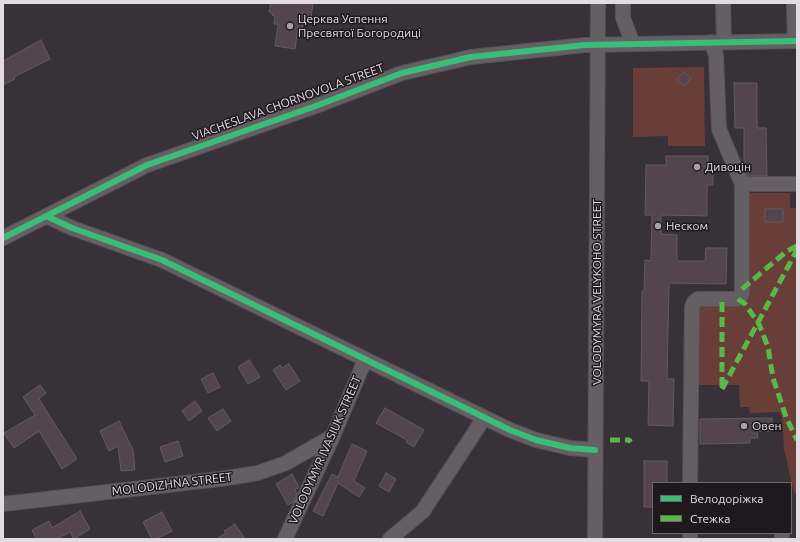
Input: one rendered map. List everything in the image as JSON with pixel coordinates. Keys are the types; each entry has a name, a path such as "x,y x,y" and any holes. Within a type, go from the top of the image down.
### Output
{"street":[{"name":"VOLODYMYRA VELYKOHO STREET","path":"595,539 598,3"},
{"path":"623,3 623,18 633,44"},
{"path":"690,482 692,307 694,302 698,299 738,299 741,297 742,184 719,129 716,55 723,3"},
{"path":"794,3 796,41"},
{"name":"VIACHESLAVA CHORNOVOLA STREET","path":"3,238 147,165 402,73 471,57 598,44 796,41"},
{"path":"742,184 797,184"},
{"path":"46,216 72,228 162,260 484,418 536,440 570,448 596,450"},
{"name":"VOLODYMYR IVASIUK STREET","path":"285,539 333,436 365,360"},
{"path":"390,539 422,511 484,418"},
{"name":"MOLODIZHNA STREET","path":"3,504 220,479 258,473 286,463 333,436"}],"shaded area":[{"path":"704,67 705,146 668,146 668,136 633,137 633,68"},
{"path":"745,193 790,193 790,208 797,208 797,493 794,493 784,449 782,417 779,412 750,413 749,407 740,407 739,385 697,385 696,306 745,304"}],"building":[{"name":"Церква Успення Пресвятої Богородиці","path":"271,3 313,3 311,18 307,18 307,21 304,21 302,28 298,27 295,49 275,46 278,24 274,24 275,16 272,15 272,12 269,12"},
{"path":"41,40 50,59 14,77 15,79 3,85 3,61"},
{"path":"683,72 691,78 685,86 677,80"},
{"path":"734,83 757,83 757,128 766,128 767,176 748,176 744,168 744,128 735,128"},
{"path":"666,156 708,156 708,165 713,165 713,185 707,185 707,216 661,215 661,234 677,235 677,261 705,261 706,248 727,248 726,284 669,283 667,379 674,379 673,426 648,425 649,381 641,381 642,291 644,291 645,260 651,261 652,215 645,215 646,165 666,165"},
{"path":"765,209 783,209 783,222 765,222"},
{"path":"249,360 260,377 248,384 238,367"},
{"path":"289,364 300,381 286,390 273,370 280,365 282,368"},
{"path":"213,373 220,387 208,393 201,379"},
{"path":"40,385 46,393 39,399 77,459 62,469 39,431 14,448 4,433 35,415 23,397"},
{"path":"195,401 202,411 189,421 182,411"},
{"path":"385,408 424,430 414,447 406,442 407,440 376,423"},
{"path":"223,409 231,421 217,431 208,418"},
{"path":"772,418 772,431 757,431 758,438 750,438 750,443 700,444 700,419"},
{"path":"119,421 133,450 135,470 121,471 118,446 109,451 100,431"},
{"path":"178,441 183,456 165,462 160,447"},
{"path":"352,444 367,451 354,481 365,488 359,497 338,483 323,516 313,511 332,474 338,477"},
{"path":"644,461 667,461 667,482 652,482 652,507 644,507"},
{"path":"386,473 396,479 389,492 379,486"},
{"path":"292,474 299,487 295,490 297,494 293,502 288,505 276,484"},
{"path":"80,511 90,529 74,539 70,532 57,539 36,539 32,530 49,521 52,528"},
{"path":"162,512 172,531 156,539 152,539 143,522"},
{"path":"235,524 245,539 216,539 226,533 224,531"}],"marked path":[{"path":"742,289 787,251 797,246"},
{"path":"722,389 797,250"},
{"path":"722,299 722,387"},
{"path":"738,299 745,304 759,324 768,347 773,378 786,417 797,440"},
{"path":"610,440 629,440 631,442"}],"cycle path":[{"path":"3,238 147,165 313,107 402,73 471,57 585,45 797,41"},
{"path":"46,216 72,228 162,260 510,430 536,440 570,448 595,450"}],"place":[{"name":"Церква Успення Пресвятої Богородиці","path":"290,26"},
{"name":"Дивоцін","path":"697,167"},
{"name":"Неском","path":"658,226"},
{"name":"Овен","path":"744,426"}]}
